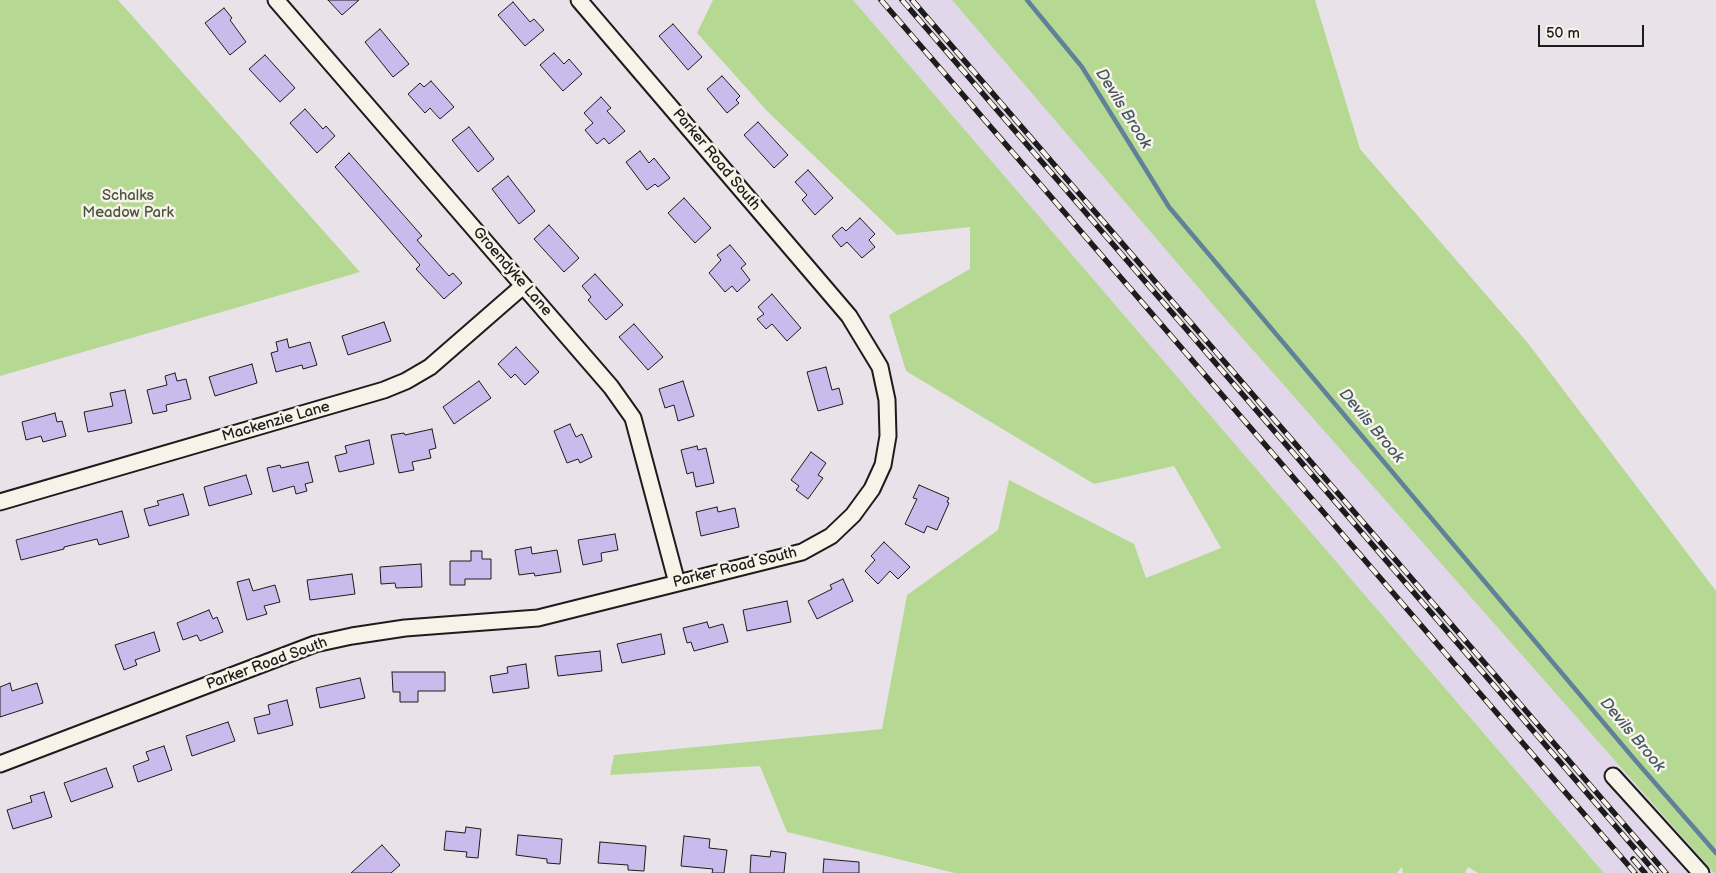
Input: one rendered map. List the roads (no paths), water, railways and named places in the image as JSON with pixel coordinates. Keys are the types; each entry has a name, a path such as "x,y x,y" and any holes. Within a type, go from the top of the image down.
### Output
{"street":[{"name":"Groendyke Lane","path":"276,0 611,387 633,418 677,583"},
{"name":"Parker Road South","path":"0,764 315,644 405,628 538,618 802,552 831,536 853,515 872,489 883,465 888,436 887,400 880,368 849,316 580,0"},
{"name":"Mackenzie Lane","path":"0,502 384,390 430,367 524,286"},
{"path":"1613,776 1701,873"}],"waterway":[{"name":"Devils Brook","path":"1027,0 1082,67 1169,207 1635,760 1716,853"}],"railway":[{"path":"881,0 1635,873"},
{"path":"902,0 1656,873"},
{"path":"912,0 1666,873"},
{"path":"1633,859 1645,873"}],"park label":[{"name":"Schalks Meadow Park","path":"128,204"}]}
